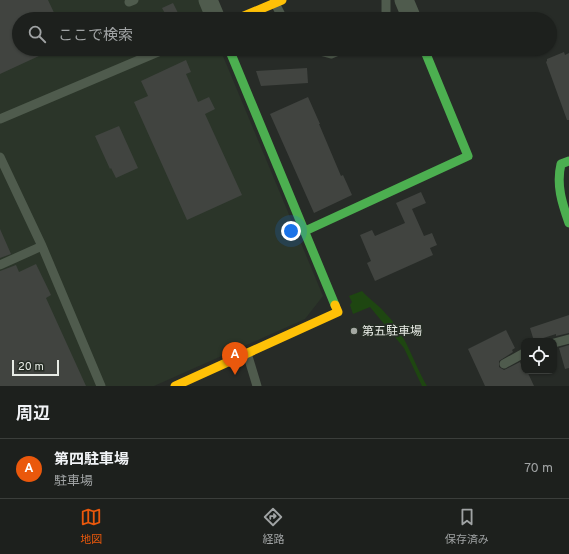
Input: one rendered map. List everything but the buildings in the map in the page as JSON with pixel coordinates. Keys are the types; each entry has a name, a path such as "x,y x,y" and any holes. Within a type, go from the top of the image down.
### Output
{"street":[{"path":"208,0 213,12"},
{"path":"404,0 409,12"},
{"path":"254,12 279,2"},
{"path":"175,386 338,312 232,56"},
{"path":"305,231 468,156 427,56"},
{"path":"569,161 561,164 558,172 562,201 569,223"}],"lane":[{"path":"386,0 386,12"},
{"path":"279,2 281,12"},
{"path":"0,119 148,56"},
{"path":"0,157 42,246 101,386"},
{"path":"0,265 42,246"},
{"path":"557,342 569,339"},
{"path":"247,353 257,386"},
{"path":"504,364 521,355"}],"shaded area":[{"path":"0,0 199,0 204,12 12,12 12,56 223,56 323,296 305,319 154,386 0,386"}],"green space":[{"path":"362,291 383,311 399,330 427,386 422,386 404,348 370,307 353,314 350,305 352,302 349,296"}],"traffic: fast":[{"path":"232,56 335,305"},
{"path":"305,231 468,156 427,56"},
{"path":"569,161 561,164 559,179 562,201 569,223"}],"traffic: slow":[{"path":"254,12 282,0"},
{"path":"175,386 338,312 335,305"}],"place":[{"name":"第五駐車場","path":"354,331"},
{"name":"第四駐車場","path":"235,375"}]}
